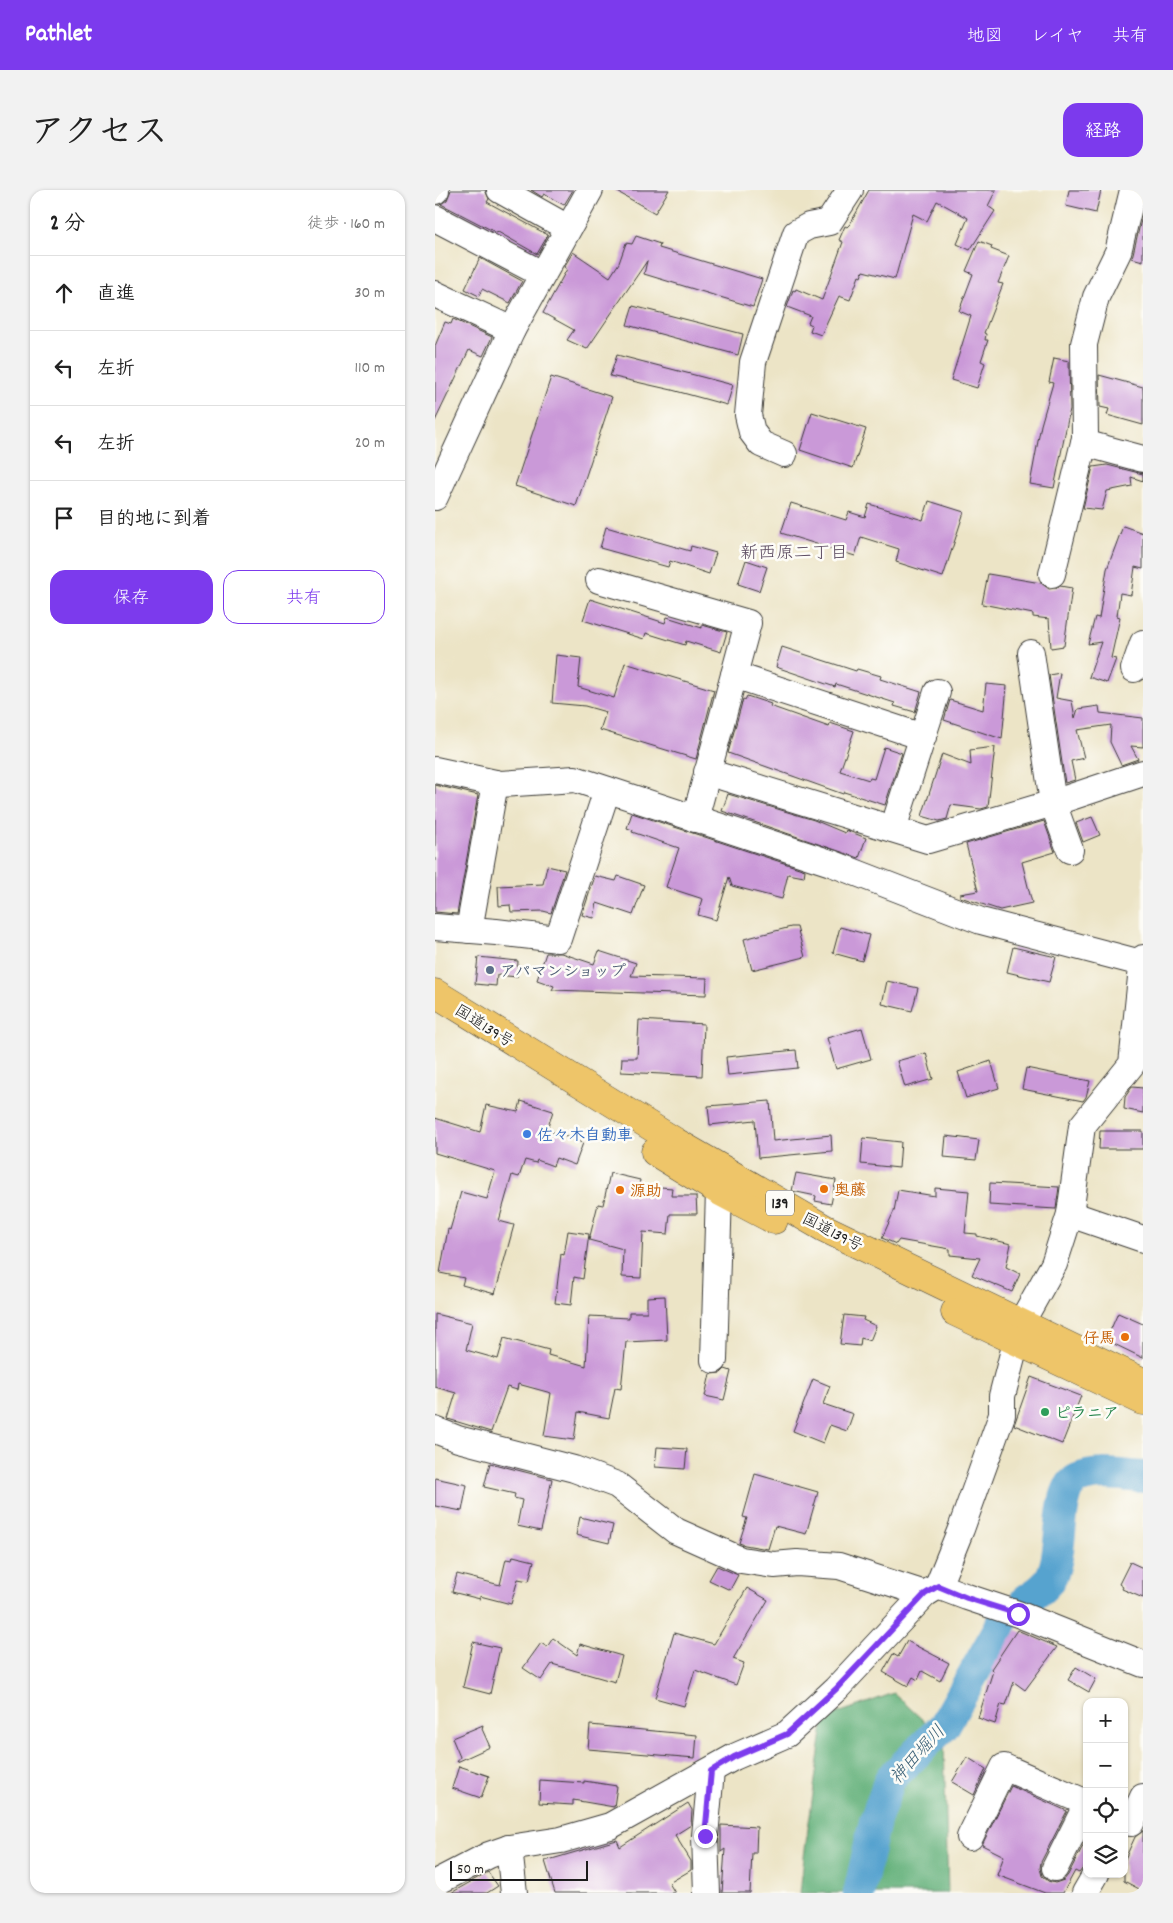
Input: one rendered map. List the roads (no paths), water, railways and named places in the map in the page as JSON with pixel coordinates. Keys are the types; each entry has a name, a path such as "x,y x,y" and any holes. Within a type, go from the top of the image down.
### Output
{"highway":[{"name":"国道139号","path":"435,993 676,1142 824,1228 1143,1401"},
{"name":"国道139号","path":"435,1015 719,1191 829,1248 1018,1332 1143,1382"}],"street":[{"path":"500,190 568,228"},
{"path":"435,497 512,330 590,190"},
{"path":"784,454 761,444 751,432 748,415 753,362 796,233 809,226 829,222 850,190"},
{"path":"1052,574 1084,443 1084,344 1096,297 1118,252 1133,190"},
{"path":"435,218 542,274"},
{"path":"435,294 512,330"},
{"path":"1084,443 1143,458"},
{"path":"599,580 748,623 695,818"},
{"path":"1134,669 1143,643"},
{"path":"1031,653 1053,803 1070,850"},
{"path":"734,675 923,737"},
{"path":"893,830 937,692"},
{"path":"435,770 500,784 575,779 831,863 981,921 1142,961 1132,1064 1082,1126 1071,1214 1054,1264 1018,1332 1002,1396 1002,1415 961,1529 932,1590 836,1689 787,1734 734,1757 610,1826 561,1840 509,1848 489,1855 435,1882"},
{"path":"707,772 928,840 1053,803 1143,773"},
{"path":"469,930 495,783"},
{"path":"435,927 557,939 607,790"},
{"path":"714,1360 719,1191"},
{"path":"1071,1214 1143,1239"},
{"path":"435,1430 458,1439 574,1469 617,1485 676,1531 741,1560 774,1565 797,1563 839,1566 967,1598 1018,1614 1143,1664"},
{"path":"971,1837 1004,1767 1083,1801"},
{"path":"707,1893 705,1836 711,1771"},
{"path":"1128,1822 1131,1823 1143,1797"},
{"path":"1055,1868 1083,1811"},
{"path":"509,1848 513,1893"},
{"path":"1085,1893 1094,1878"}],"waterway":[{"name":"神田堀川","path":"1026,1600 1045,1586 1053,1572 1057,1558 1062,1511 1070,1486 1078,1479 1093,1475 1110,1474 1143,1477"},
{"name":"神田堀川","path":"859,1893 875,1821 890,1779 944,1726 1001,1625"}],"place":[{"name":"アパマンショップ","path":"490,970"},
{"name":"佐々木自動車","path":"527,1134"},
{"name":"奥藤","path":"824,1189"},
{"name":"源助","path":"620,1190"},
{"name":"仔馬","path":"1125,1337"},
{"name":"ピラニア","path":"1045,1412"}],"district":[{"name":"新西原二丁目","path":"794,552"}]}
